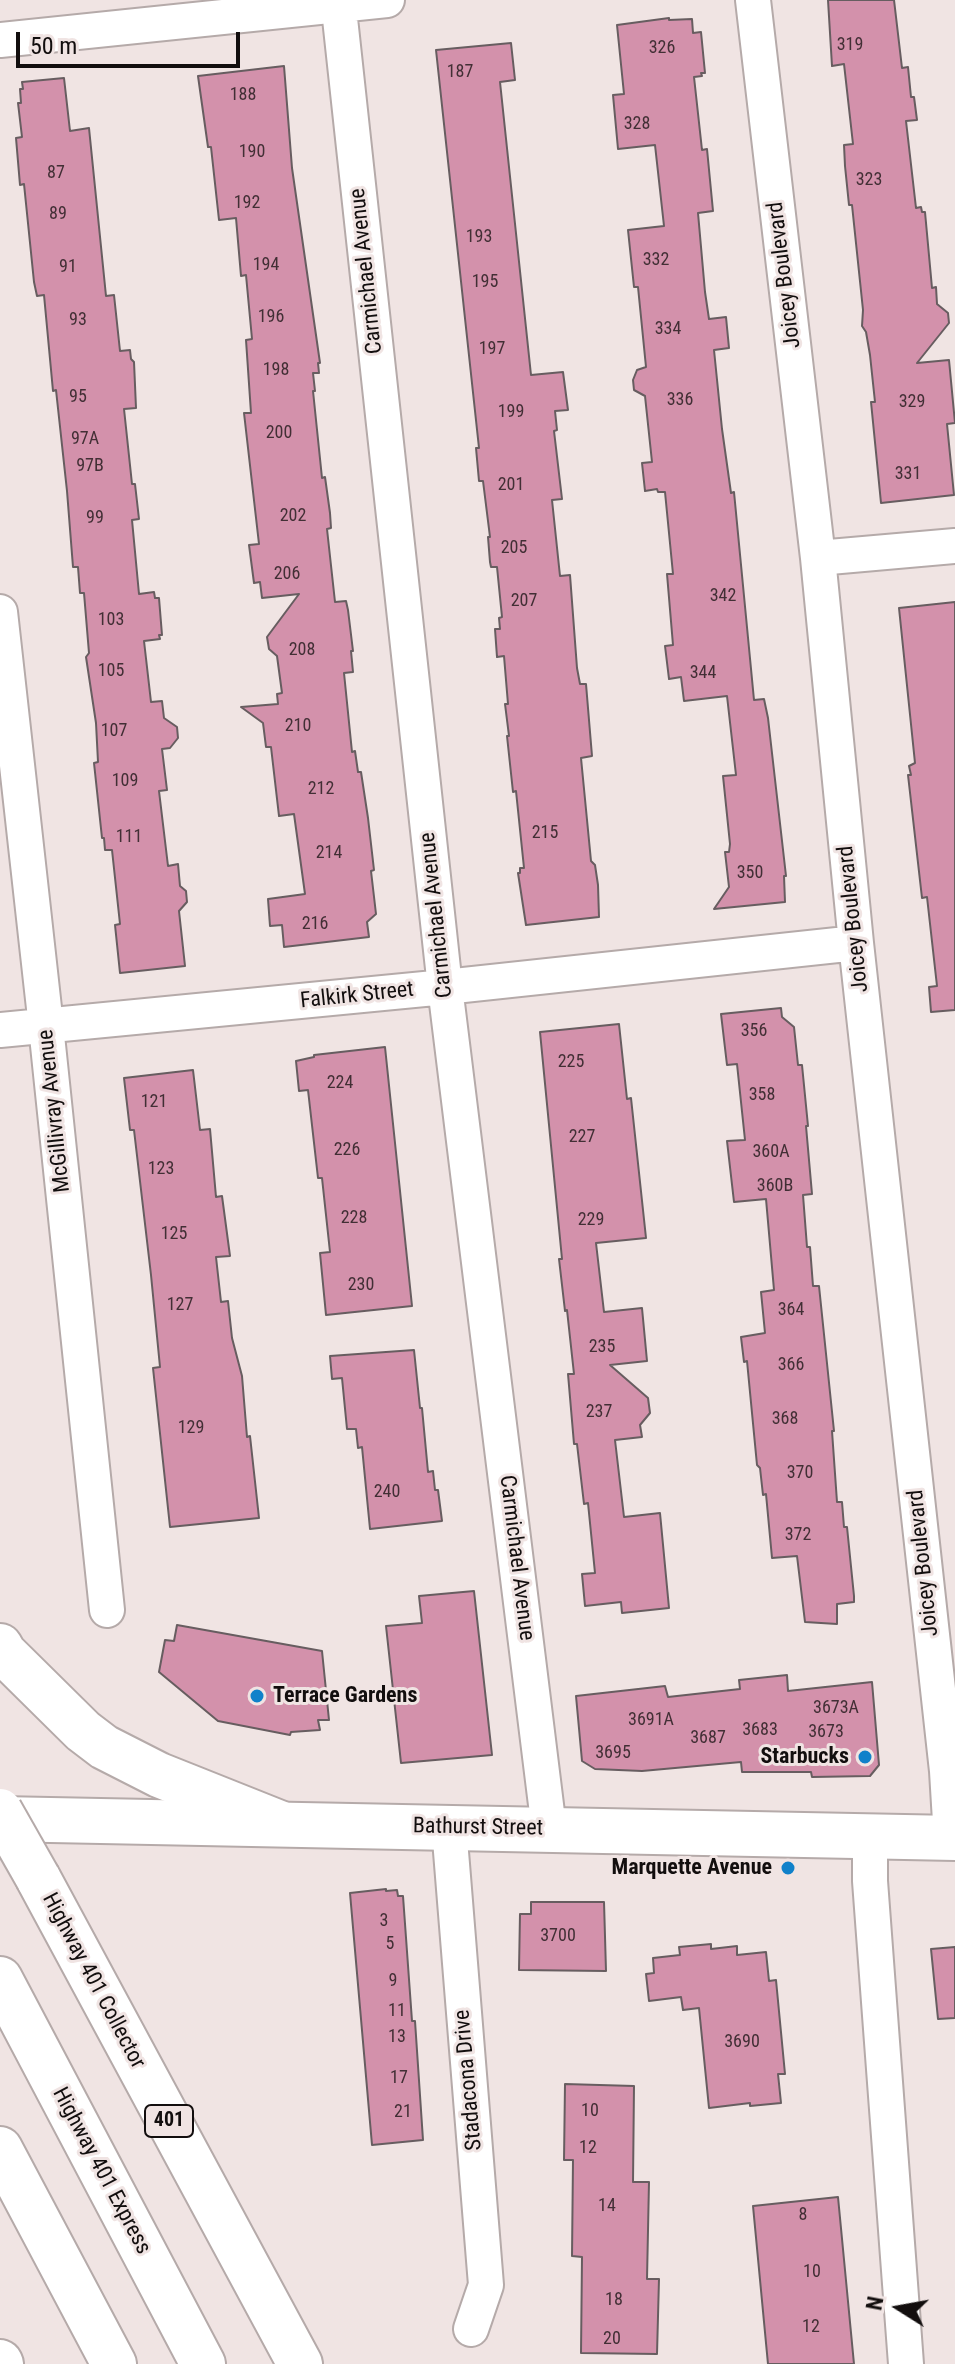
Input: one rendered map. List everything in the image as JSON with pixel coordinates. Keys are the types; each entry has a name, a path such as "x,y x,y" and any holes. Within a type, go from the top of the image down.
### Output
{"main road":[{"path":"0,1646 83,1731 104,1747 159,1775 282,1824"},
{"name":"Highway 401 Collector","path":"0,1811 300,2364"},
{"name":"Bathurst Street","path":"0,1819 953,1838"},
{"name":"Highway 401 Express","path":"0,1979 203,2364"},
{"path":"0,2149 114,2364"}],"street":[{"path":"0,40 387,0"},
{"name":"Joicey Boulevard","path":"753,0 818,558 856,943 953,1838"},
{"name":"Carmichael Avenue","path":"338,3 445,987 549,1829"},
{"path":"818,558 955,546"},
{"name":"McGillivray Avenue","path":"0,612 107,1610"},
{"name":"Falkirk Street","path":"0,1030 856,943"},
{"name":"Stadacona Drive","path":"449,1827 486,2285 471,2329"},
{"path":"870,1837 870,1881 906,2364"}],"building":[{"path":"828,0 894,0 902,68 908,67 917,120 906,121 916,208 921,207 925,212 932,288 936,287 937,304 948,313 949,323 917,363 949,360 955,423 947,424 954,495 881,503 871,402 875,402 870,355 862,326 852,205 849,205 845,166 844,145 853,144 844,64 832,66"},
{"path":"669,18 692,19 693,33 701,32 705,73 694,77 702,150 707,149 713,211 698,213 705,292 709,319 726,317 729,348 714,350 722,429 731,493 734,492 754,700 764,699 768,718 786,876 785,902 714,909 729,887 725,852 729,852 730,844 723,776 736,775 727,696 684,701 681,677 669,679 665,646 673,645 667,574 673,574 665,492 658,492 657,489 645,491 642,463 652,462 645,396 634,390 633,380 637,370 646,367 638,287 634,287 628,230 664,226 655,145 618,149 613,95 624,94 617,25"},
{"path":"511,43 515,80 500,82 531,375 563,372 568,410 555,411 557,430 554,431 562,499 552,500 560,576 570,575 577,668 580,684 586,684 592,756 581,758 591,861 595,865 598,885 599,917 526,925 518,873 520,868 524,868 507,736 504,656 497,657 495,629 500,629 499,618 502,617 497,567 491,567 483,481 479,481 476,448 479,448 436,50"},
{"path":"284,66 292,168 320,363 319,373 313,373 313,391 322,478 325,477 330,513 331,528 327,529 335,602 346,601 348,610 353,672 344,673 352,752 355,751 358,772 361,772 368,818 376,914 367,922 369,937 284,947 282,925 270,926 268,899 305,894 294,814 279,816 271,747 266,747 263,723 241,707 278,704 277,694 282,693 277,656 269,649 267,637 299,594 262,598 260,582 254,583 249,545 259,544 244,413 251,413 246,340 252,339 246,275 241,276 236,218 219,220 211,147 208,147 198,76"},
{"path":"64,78 70,131 89,128 106,296 114,295 120,351 130,350 134,362 136,408 124,409 139,519 132,520 139,594 154,592 155,598 159,598 162,635 159,635 160,639 144,641 151,702 162,701 164,718 177,727 178,738 170,748 162,749 167,790 159,791 168,866 178,864 180,886 186,891 187,902 179,911 185,966 120,973 115,925 120,924 112,850 105,850 102,838 94,763 98,762 96,723 86,657 89,653 84,593 80,593 78,567 73,567 44,295 37,296 34,282 16,138 22,137 18,103 21,103 22,82"},
{"path":"955,602 955,1010 931,1012 929,987 937,986 927,897 922,898 908,775 911,775 909,766 915,763 899,608"},
{"path":"781,1008 782,1017 794,1027 798,1065 802,1065 812,1194 803,1195 807,1247 810,1247 813,1286 819,1286 834,1431 837,1502 842,1502 844,1527 847,1527 854,1596 854,1602 837,1604 837,1624 805,1622 797,1556 772,1558 766,1494 763,1495 757,1465 747,1361 744,1362 741,1337 765,1333 761,1292 774,1290 766,1199 734,1202 727,1141 745,1140 737,1064 727,1065 721,1014"},
{"path":"619,1024 627,1099 631,1098 646,1238 596,1243 604,1312 642,1308 647,1361 610,1365 648,1398 650,1413 640,1425 642,1437 615,1440 624,1517 660,1513 669,1608 622,1613 621,1602 585,1606 582,1574 595,1573 588,1503 584,1504 577,1444 574,1444 568,1374 574,1374 559,1259 562,1259 540,1032"},
{"path":"385,1047 412,1306 326,1315 320,1253 330,1252 322,1178 318,1178 308,1090 299,1091 296,1061 314,1055"},
{"path":"193,1070 200,1130 210,1129 216,1197 222,1196 230,1256 216,1257 221,1302 228,1301 232,1338 242,1376 259,1518 170,1527 153,1368 160,1367 151,1275 134,1130 130,1130 124,1078"},
{"path":"414,1350 428,1472 433,1471 442,1521 370,1529 362,1447 358,1448 356,1429 347,1429 342,1378 332,1379 330,1356"},
{"path":"474,1591 492,1755 401,1763 386,1626 422,1623 419,1596"},
{"name":"Terrace Gardens","path":"177,1625 322,1651 329,1720 318,1720 320,1730 291,1732 290,1735 218,1721 159,1672 165,1640 174,1641"},
{"path":"787,1675 788,1691 872,1682 879,1765 870,1776 812,1777 811,1772 742,1772 741,1762 642,1771 595,1769 582,1761 576,1696 665,1686 668,1697 740,1689 739,1680"},
{"path":"397,1890 398,1896 403,1896 423,2140 372,2145 350,1893"},
{"path":"531,1902 604,1902 606,1971 519,1970 520,1914 531,1914"},
{"path":"711,1944 711,1949 737,1946 737,1955 766,1952 769,1981 776,1980 785,2074 778,2074 781,2103 709,2108 699,2008 683,2010 681,1997 649,2001 646,1974 654,1973 653,1958 680,1955 679,1947"},
{"path":"955,1947 955,2018 938,2019 931,1949"},
{"path":"565,2084 634,2086 633,2182 649,2182 647,2279 659,2279 657,2354 581,2353 582,2257 572,2256 573,2160 564,2160"},
{"path":"838,2197 854,2364 768,2364 753,2206"}],"place":[{"name":"Terrace Gardens","path":"257,1696"},
{"name":"Starbucks","path":"865,1757"},
{"name":"Marquette Avenue","path":"788,1868"}]}
